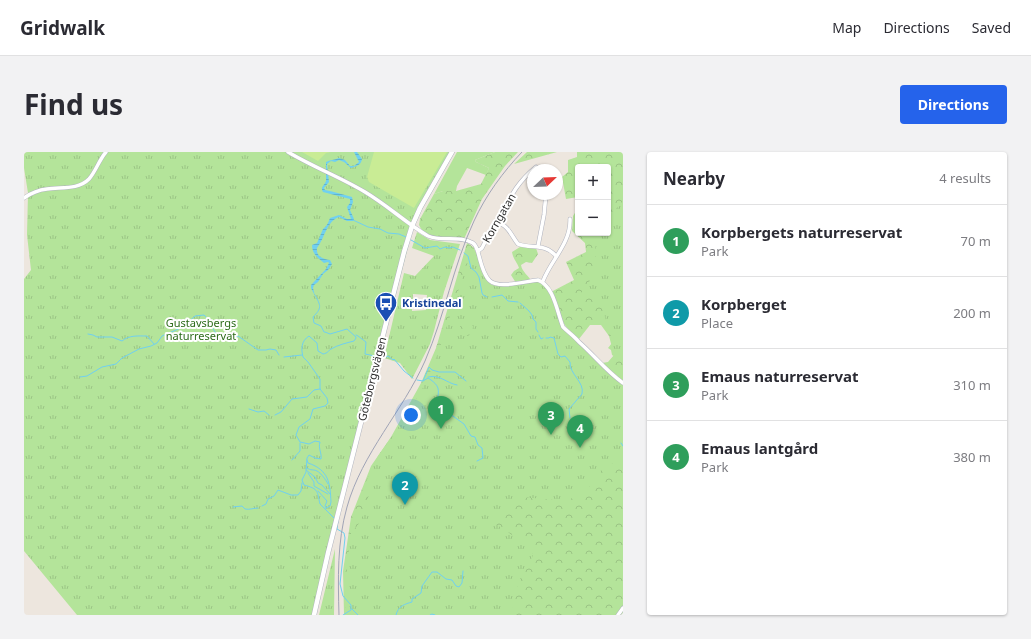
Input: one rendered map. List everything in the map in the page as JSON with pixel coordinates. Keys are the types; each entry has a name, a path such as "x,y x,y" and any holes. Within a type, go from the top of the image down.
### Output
{"street":[{"path":"24,198 40,190 83,184 90,178 101,157 106,152"},
{"path":"288,152 380,201 412,226 431,238 466,240 475,245 486,275 494,284 538,280 543,281 549,288 560,320 566,330 605,368 623,383"},
{"name":"Göteborgsvägen","path":"314,615 398,273 412,226 420,208 452,152"},
{"name":"Korngatan","path":"478,251 482,248 494,224 497,223 517,186 527,174"},
{"path":"538,246 545,200"},
{"path":"543,281 547,270 568,236 570,219"},
{"path":"497,223 506,228 518,244 538,246 552,251 556,256"},
{"path":"618,615 623,608"}],"green space":[{"name":"Gustavsbergs naturreservat","path":"24,152 451,152 415,220 312,615 77,615 24,551 24,279 31,270 27,235 28,193 24,168"},
{"path":"302,152 331,152 326,153 318,161"},
{"path":"374,152 447,152 414,208 369,182 367,177"},
{"path":"457,152 495,152 475,160 476,162 489,168 486,175 467,168 457,186 456,191 443,191 434,194"},
{"path":"495,152 518,152 505,166 482,199 464,239 438,238 427,234 422,230 419,225 420,219 434,194 443,191 456,191 481,184 489,168 476,162 475,160"},
{"path":"527,152 557,152 514,164"},
{"path":"577,152 623,152 623,381 602,363 608,362 614,355 609,336 601,325 590,325 579,339 564,323 556,303 552,301 623,442 623,615 344,615 343,571 351,517 371,466 391,437 421,383 436,348 467,243 476,252 482,272 488,282 493,285 516,283 511,275 519,268 512,252 520,247 536,248 538,254 532,263 526,262 521,265 524,272 532,282 539,281 544,284 549,293 574,280 566,262 586,252 585,243 577,236 611,236 611,164 575,164 575,198 566,199 563,176 568,172 568,160 577,157"},
{"path":"623,201 623,360 620,360 612,355 611,350 608,348 612,343 609,326 606,326 604,309 595,293 581,293 599,268 596,262 595,236 611,236 611,212"},
{"path":"575,213 575,234 572,231 573,216"},
{"path":"417,232 430,240 460,244 444,292 430,344 412,379 400,363 384,358 404,273 415,276 434,256 412,248","holes":["413,294 427,295 426,310 412,311"]},
{"path":"473,246 486,279 492,286 516,286 539,281 545,286 552,299 560,322 579,343 623,384 623,458 602,469 585,493 565,501 522,497 511,501 496,524 532,549 533,556 519,581 514,599 512,615 346,615 344,591 348,583 346,579 351,533 361,521 368,497 364,486 378,456 407,415 425,384 438,353","holes":["465,323 473,326 472,333 468,336 463,333 460,326"]},
{"path":"335,549 334,615 319,615"}],"water":[{"path":"354,152 357,152 362,159 361,163 357,166 351,168 339,160 335,162 331,161 327,164 329,182 324,188 325,190 352,197 353,202 350,210 354,219 353,221 347,221 339,217 328,226 317,248 317,253 322,258 330,260 332,264 314,285 313,288 315,296 311,285 326,269 329,263 324,263 314,253 312,245 317,243 330,218 339,215 347,219 351,219 347,207 350,203 350,199 323,192 322,190 326,181 326,162 339,158 345,160 350,166 354,166 359,162"}],"waterway":[{"path":"353,220 368,227 406,237"},
{"path":"411,240 425,248 437,246 440,249 445,247 453,247 460,250"},
{"path":"464,253 468,256 471,268 479,277 483,295 487,297"},
{"path":"315,295 320,307 313,317 314,323 321,326 324,332 330,334 347,329 356,337 354,341 336,346 323,354 318,351 317,343 309,336 304,340 302,348 303,357 320,379 320,389 327,398 328,403 325,406 313,409 310,419 299,427 296,435 300,442 309,444 315,441 320,442 319,447 321,459 309,455 307,458 306,472 302,480 304,485 315,489 320,504 334,518"},
{"path":"492,297 502,295 508,301 518,302"},
{"path":"520,303 532,315 536,322 536,329 538,332"},
{"path":"80,377 87,376 102,367 116,364 122,358 139,349 157,343 162,336 183,327 195,316 204,315 210,321 218,336 227,334 234,337 238,336 258,350 276,350 279,355"},
{"path":"88,334 97,337 112,337 122,341 131,337 147,336 154,344"},
{"path":"356,335 366,342 365,354 375,356"},
{"path":"539,335 541,339 543,338"},
{"path":"546,338 554,338 558,354 561,357 565,356 570,362 570,366 581,386 582,394 569,409 570,418"},
{"path":"284,357 302,355"},
{"path":"380,356 388,356 393,360 394,359 404,371 413,378"},
{"path":"423,381 429,367 432,370 439,372 455,372 466,381"},
{"path":"428,377 432,376 440,378 457,385"},
{"path":"417,380 423,381 428,378 437,385 439,410 450,414 464,424 471,436 475,437 478,445 482,448 483,458 477,461"},
{"path":"275,415 281,412 292,399 307,397 314,390 320,389"},
{"path":"249,409 258,412 264,411 269,415"},
{"path":"292,460 300,451 300,443"},
{"path":"307,460 308,463 320,469 324,473 329,483 331,502 330,506 326,508"},
{"path":"307,468 319,472 328,484"},
{"path":"306,470 315,477 318,483 322,485 330,494"},
{"path":"308,473 314,482 314,486 328,494"},
{"path":"262,506 266,504 268,499 274,496 278,490 291,495 298,495 301,491 302,483"},
{"path":"318,491 327,501 325,506 326,508"},
{"path":"233,507 242,506 245,509 258,508"},
{"path":"338,521 337,529 344,533 345,538 340,584 343,596 351,605 351,610 343,615"},
{"path":"396,615 400,607 412,602 412,599 421,593 422,586 432,572 437,572 446,579 452,580 456,586 459,587 462,583 463,571"},
{"path":"352,609 358,615"},
{"path":"430,615 435,615"}],"railway":[{"path":"339,615 338,574 341,534 347,507 354,487 372,450 406,397 425,361 438,326 460,255 479,211 495,184 522,152"}],"place":[{"name":"Kristinedal","path":"386,322"},
{"name":"Korpbergets naturreservat","path":"441,429"},
{"name":"Emaus naturreservat","path":"551,435"},
{"name":"Emaus lantgård","path":"580,448"},
{"name":"Korpberget","path":"405,505"}]}
